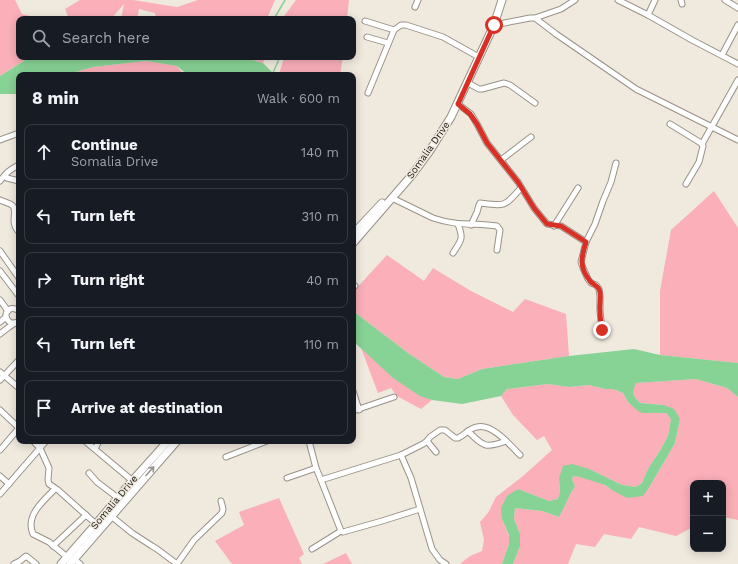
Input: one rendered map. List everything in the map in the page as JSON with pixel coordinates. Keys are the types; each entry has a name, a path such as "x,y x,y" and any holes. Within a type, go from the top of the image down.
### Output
{"main road":[{"name":"Somalia Drive","path":"356,240 412,175 429,152 451,117 468,83 501,0"},
{"name":"Somalia Drive","path":"356,231 410,171 427,148 454,105 492,24"},
{"name":"Somalia Drive","path":"61,564 73,561 111,516 166,444"},
{"name":"Somalia Drive","path":"73,561 96,524 118,498 174,444"}],"street":[{"path":"415,7 418,0"},
{"path":"492,24 535,18 561,9 575,0"},
{"path":"618,0 738,64"},
{"path":"648,15 655,0"},
{"path":"725,0 738,8"},
{"path":"535,18 636,89 738,140"},
{"path":"365,21 394,30"},
{"path":"368,93 394,30 401,25 406,25 443,37 477,56"},
{"path":"722,55 738,25"},
{"path":"366,37 388,43"},
{"path":"686,184 699,162 703,146 702,144 738,80"},
{"path":"468,83 482,90 504,83 510,85 535,103"},
{"path":"458,104 470,114 487,143 518,182 538,214 547,224 561,226 586,242"},
{"path":"670,124 702,144"},
{"path":"0,140 16,134"},
{"path":"501,160 531,137"},
{"path":"602,330 599,289 588,279 581,265 586,242 596,224 616,163"},
{"path":"0,181 16,166"},
{"path":"6,175 6,178 16,180"},
{"path":"471,225 480,203 497,205 502,204 509,200 521,188"},
{"path":"554,226 578,188"},
{"path":"392,198 439,221 458,224 497,226 500,230 497,250"},
{"path":"0,200 12,205 14,209 13,221 16,228"},
{"path":"453,253 462,236 458,224"},
{"path":"0,251 16,274"},
{"path":"0,271 16,292"},
{"path":"0,300 8,311"},
{"path":"0,322 6,317 6,314 10,309 16,309"},
{"path":"6,317 11,323 16,322"},
{"path":"0,334 16,323"},
{"path":"16,363 1,376 16,385"},
{"path":"356,411 394,397"},
{"path":"356,400 359,410"},
{"path":"0,410 16,425"},
{"path":"321,480 401,455 427,441 440,430 445,430 455,438 458,438 476,427 485,426 506,440 520,455"},
{"path":"0,450 16,431"},
{"path":"468,431 484,445 496,445 506,440"},
{"path":"427,441 436,452"},
{"path":"35,444 40,448 49,468 49,484 58,490 96,524"},
{"path":"0,494 43,444"},
{"path":"89,444 135,483"},
{"path":"95,449 98,444"},
{"path":"226,457 259,444"},
{"path":"310,444 316,468 341,531"},
{"path":"401,455 411,478 432,549 440,560 446,564"},
{"path":"287,478 316,468"},
{"path":"89,473 97,482 118,498"},
{"path":"0,476 9,484"},
{"path":"55,489 35,510 32,517 31,529 33,534 49,542 73,561"},
{"path":"111,516 132,533 177,564 194,540 222,513 223,509 221,502"},
{"path":"312,549 341,531 345,532 420,508"},
{"path":"53,546 86,515"},
{"path":"14,564 26,556 36,564"}],"shaded area":[{"path":"0,0 15,0 22,14 30,16 16,16 16,60 25,60 0,76"},
{"path":"80,0 133,0 177,7 198,0 275,0 268,16 156,16 155,13 139,9 138,16 122,16 124,4 114,16 68,16 65,9"},
{"path":"296,0 349,0 347,16 284,16"},
{"path":"25,60 252,60 263,63 272,72 184,72 177,66 146,61 93,67 76,72 16,72 16,94 0,94 0,76"},
{"path":"252,60 264,60 263,63"},
{"path":"283,60 342,60 340,72 280,72"},
{"path":"146,61 177,66 182,72 76,72 93,67"},
{"path":"714,191 738,228 738,363 660,355 660,291 671,230"},
{"path":"387,255 424,281 433,268 471,291 513,312 525,299 566,314 569,356 482,369 458,379 444,377 408,353 356,313 356,289"},
{"path":"356,313 408,353 444,377 458,379 482,369 569,356 634,349 660,355 738,363 738,397 727,388 696,379 636,383 634,394 640,403 664,405 674,409 680,419 675,443 643,496 627,498 605,485 573,476 572,480 575,486 559,517 542,511 515,508 514,519 520,534 520,546 513,564 502,564 509,544 509,535 502,519 501,508 507,496 518,489 549,501 558,499 560,492 559,478 563,466 572,464 589,469 622,485 636,487 642,483 648,469 668,436 671,419 666,413 643,413 638,411 628,402 623,393 613,389 605,389 589,385 569,387 548,384 507,389 501,396 462,404 432,400 420,396 393,378 356,344"},
{"path":"361,348 403,384 432,400 421,409 397,396 391,388 378,393"},
{"path":"696,379 727,388 738,397 738,520 726,518 726,480 690,480 690,529 676,536 639,527 631,539 604,534 595,547 576,544 568,564 513,564 520,546 520,534 514,519 515,508 542,511 559,517 575,486 572,480 573,476 594,480 612,490 650,486 675,443 680,419 664,405 640,403 633,394 635,383"},
{"path":"548,384 569,387 589,385 605,389 613,389 623,393 628,402 643,413 666,413 671,419 668,436 648,469 642,483 636,487 622,485 589,469 559,478 560,492 558,499 549,501 518,489 502,519 509,536 509,544 502,564 460,564 470,556 482,551 484,540 480,522 488,513 496,497 523,476 552,450 544,436 537,440 513,415 501,396 507,389"},
{"path":"279,498 304,554 299,558 302,564 232,564 215,541 244,525 239,512"},
{"path":"346,553 352,564 323,564"}],"waterway":[{"path":"276,16 285,0"},
{"path":"273,72 279,60"}],"route":[{"path":"494,25 458,104 470,114 487,143 518,182 538,214 547,224 561,226 586,242 581,265 588,279 599,289 602,330"}]}
